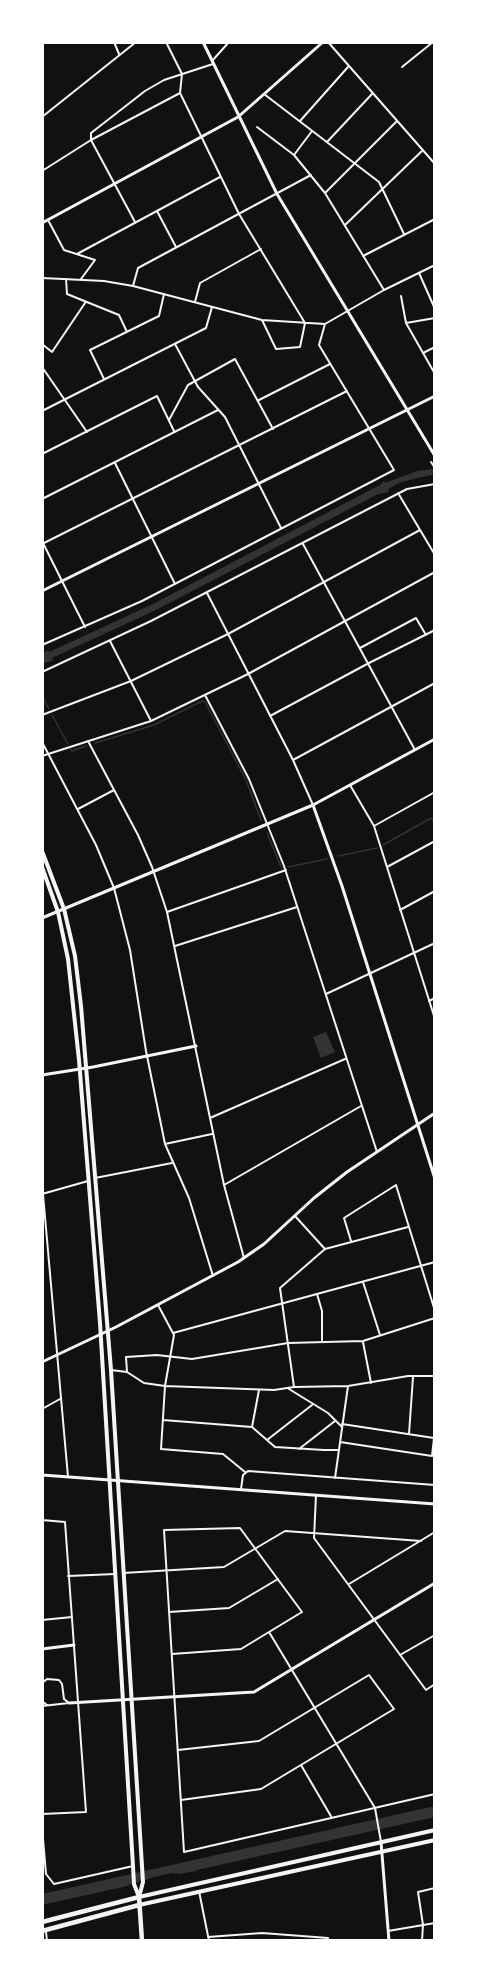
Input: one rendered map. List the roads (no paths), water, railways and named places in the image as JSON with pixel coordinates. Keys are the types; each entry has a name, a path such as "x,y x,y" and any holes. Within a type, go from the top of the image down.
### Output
{"highway":[{"path":"42,1922 139,1897 141,1941"},
{"path":"44,1931 139,1905"}],"main road":[{"path":"42,851 64,909 75,956 87,1068 111,1370 143,1882 139,1897"},
{"path":"42,867 58,912 68,958 80,1069 101,1334 134,1884 139,1897"},
{"path":"139,1897 435,1830"},
{"path":"139,1905 435,1839"}],"street":[{"path":"114,42 119,54"},
{"path":"42,117 136,42"},
{"path":"166,42 182,74 180,93 220,177 239,214 305,322 300,347 276,350 262,320"},
{"path":"203,42 277,194 435,456"},
{"path":"135,222 91,140 91,133 145,91 164,80 213,63 229,42"},
{"path":"42,223 238,117 323,42"},
{"path":"328,42 410,136 414,137 435,164"},
{"path":"402,68 432,42"},
{"path":"408,63 413,68"},
{"path":"300,121 349,66"},
{"path":"42,171 91,140 180,93"},
{"path":"327,142 372,93"},
{"path":"264,94 373,176 382,189 404,234"},
{"path":"325,193 397,121"},
{"path":"257,127 294,155 325,193 384,290"},
{"path":"294,155 312,130"},
{"path":"345,225 423,150"},
{"path":"133,286 138,268 311,176"},
{"path":"77,254 220,177"},
{"path":"157,211 176,247"},
{"path":"48,220 64,250 95,260 81,279"},
{"path":"363,255 434,220 435,226"},
{"path":"195,302 200,283 261,249"},
{"path":"42,278 81,279 133,286 262,320 325,324 384,290 435,265"},
{"path":"418,273 435,309"},
{"path":"66,279 67,294 118,315 127,332"},
{"path":"104,380 90,350 159,316 164,294"},
{"path":"401,296 406,323 435,374"},
{"path":"42,344 52,352 86,302"},
{"path":"42,411 207,328 212,307"},
{"path":"406,323 435,318"},
{"path":"42,645 175,584 394,470 319,345 325,324"},
{"path":"175,344 194,380 225,417 281,528"},
{"path":"423,353 435,346"},
{"path":"169,420 188,385 235,359 273,429"},
{"path":"259,400 330,364"},
{"path":"42,368 87,432"},
{"path":"85,627 42,543 347,392"},
{"path":"42,454 157,396 175,432"},
{"path":"42,591 435,396"},
{"path":"42,499 218,410"},
{"path":"115,462 175,584"},
{"path":"432,462 435,468"},
{"path":"42,672 207,593 398,494 424,485 435,484"},
{"path":"398,494 435,555"},
{"path":"42,715 131,681 228,634 420,530"},
{"path":"302,543 415,750"},
{"path":"42,756 152,721 248,674 435,572"},
{"path":"207,593 293,760 327,840 435,1179"},
{"path":"360,648 416,618 426,635"},
{"path":"270,716 435,630"},
{"path":"110,640 152,721"},
{"path":"293,760 435,683"},
{"path":"205,695 249,779 286,870 377,1152"},
{"path":"42,918 313,805 435,739"},
{"path":"88,741 138,835 154,871 167,912 224,1185 244,1258"},
{"path":"42,742 96,844 114,888 130,950 147,1056 165,1144 189,1198 213,1276"},
{"path":"350,785 374,826 435,1019"},
{"path":"78,809 114,789"},
{"path":"374,826 435,792"},
{"path":"387,867 435,841"},
{"path":"167,912 286,870"},
{"path":"400,910 435,891"},
{"path":"175,946 297,907"},
{"path":"325,995 435,943"},
{"path":"429,1001 435,998"},
{"path":"42,1075 196,1046"},
{"path":"210,1118 346,1059"},
{"path":"224,1185 361,1106"},
{"path":"42,1362 108,1331 244,1258 264,1244 329,1185 435,1113"},
{"path":"165,1144 213,1134"},
{"path":"95,1178 173,1162"},
{"path":"42,1194 88,1181"},
{"path":"42,1184 68,1476"},
{"path":"351,1242 344,1218 396,1185 435,1311"},
{"path":"295,1216 325,1249"},
{"path":"294,1387 280,1287 325,1249 408,1227"},
{"path":"42,1235 46,1234"},
{"path":"173,1333 435,1262"},
{"path":"363,1282 380,1335"},
{"path":"317,1294 322,1311 322,1342"},
{"path":"158,1305 174,1335 165,1386 161,1449 223,1454 245,1472 435,1485"},
{"path":"127,1372 126,1357 157,1355 192,1359 288,1343 363,1341 435,1318"},
{"path":"363,1341 371,1383"},
{"path":"111,1370 127,1372 144,1383 165,1386 258,1390 348,1386 413,1376 435,1376"},
{"path":"409,1434 413,1376"},
{"path":"335,1478 348,1386"},
{"path":"289,1389 342,1426 435,1438 432,1456 340,1442"},
{"path":"252,1427 258,1390"},
{"path":"42,1409 61,1398"},
{"path":"267,1440 313,1404"},
{"path":"163,1420 252,1427 275,1447 339,1449"},
{"path":"299,1449 335,1420"},
{"path":"242,1490 245,1472"},
{"path":"42,1474 435,1504"},
{"path":"316,1495 314,1538 426,1690 435,1684"},
{"path":"42,1520 65,1522 86,1812 42,1814"},
{"path":"172,1653 242,1649 302,1612 240,1528 164,1530 184,1852 435,1794"},
{"path":"123,1573 224,1567 285,1531 421,1540"},
{"path":"349,1584 435,1532"},
{"path":"68,1576 115,1574"},
{"path":"170,1612 229,1608 278,1579"},
{"path":"42,1706 254,1692 435,1583"},
{"path":"42,1620 72,1617"},
{"path":"269,1632 375,1808 381,1833 389,1941"},
{"path":"400,1655 435,1635"},
{"path":"42,1648 74,1646"},
{"path":"178,1750 259,1741 369,1675 394,1709 261,1789 180,1800"},
{"path":"42,1683 47,1679 59,1680 62,1684 63,1696 69,1703"},
{"path":"57,1705 63,1696"},
{"path":"42,1701 47,1705"},
{"path":"301,1765 332,1818"},
{"path":"42,1827 46,1874 54,1884 133,1867"},
{"path":"422,1941 423,1925 418,1892 435,1888"},
{"path":"200,1891 208,1939 262,1933 328,1938 328,1941"},
{"path":"388,1930 435,1923"},
{"path":"44,1931 46,1941"}],"waterway":[{"path":"42,696 49,709"},
{"path":"95,743 154,725 202,701 205,702 246,780 261,820"},
{"path":"52,715 68,744"},
{"path":"71,749 72,751 86,746"},
{"path":"383,845 431,818 435,825"},
{"path":"267,833 281,867"},
{"path":"338,856 377,848"},
{"path":"288,867 327,859"}]}
